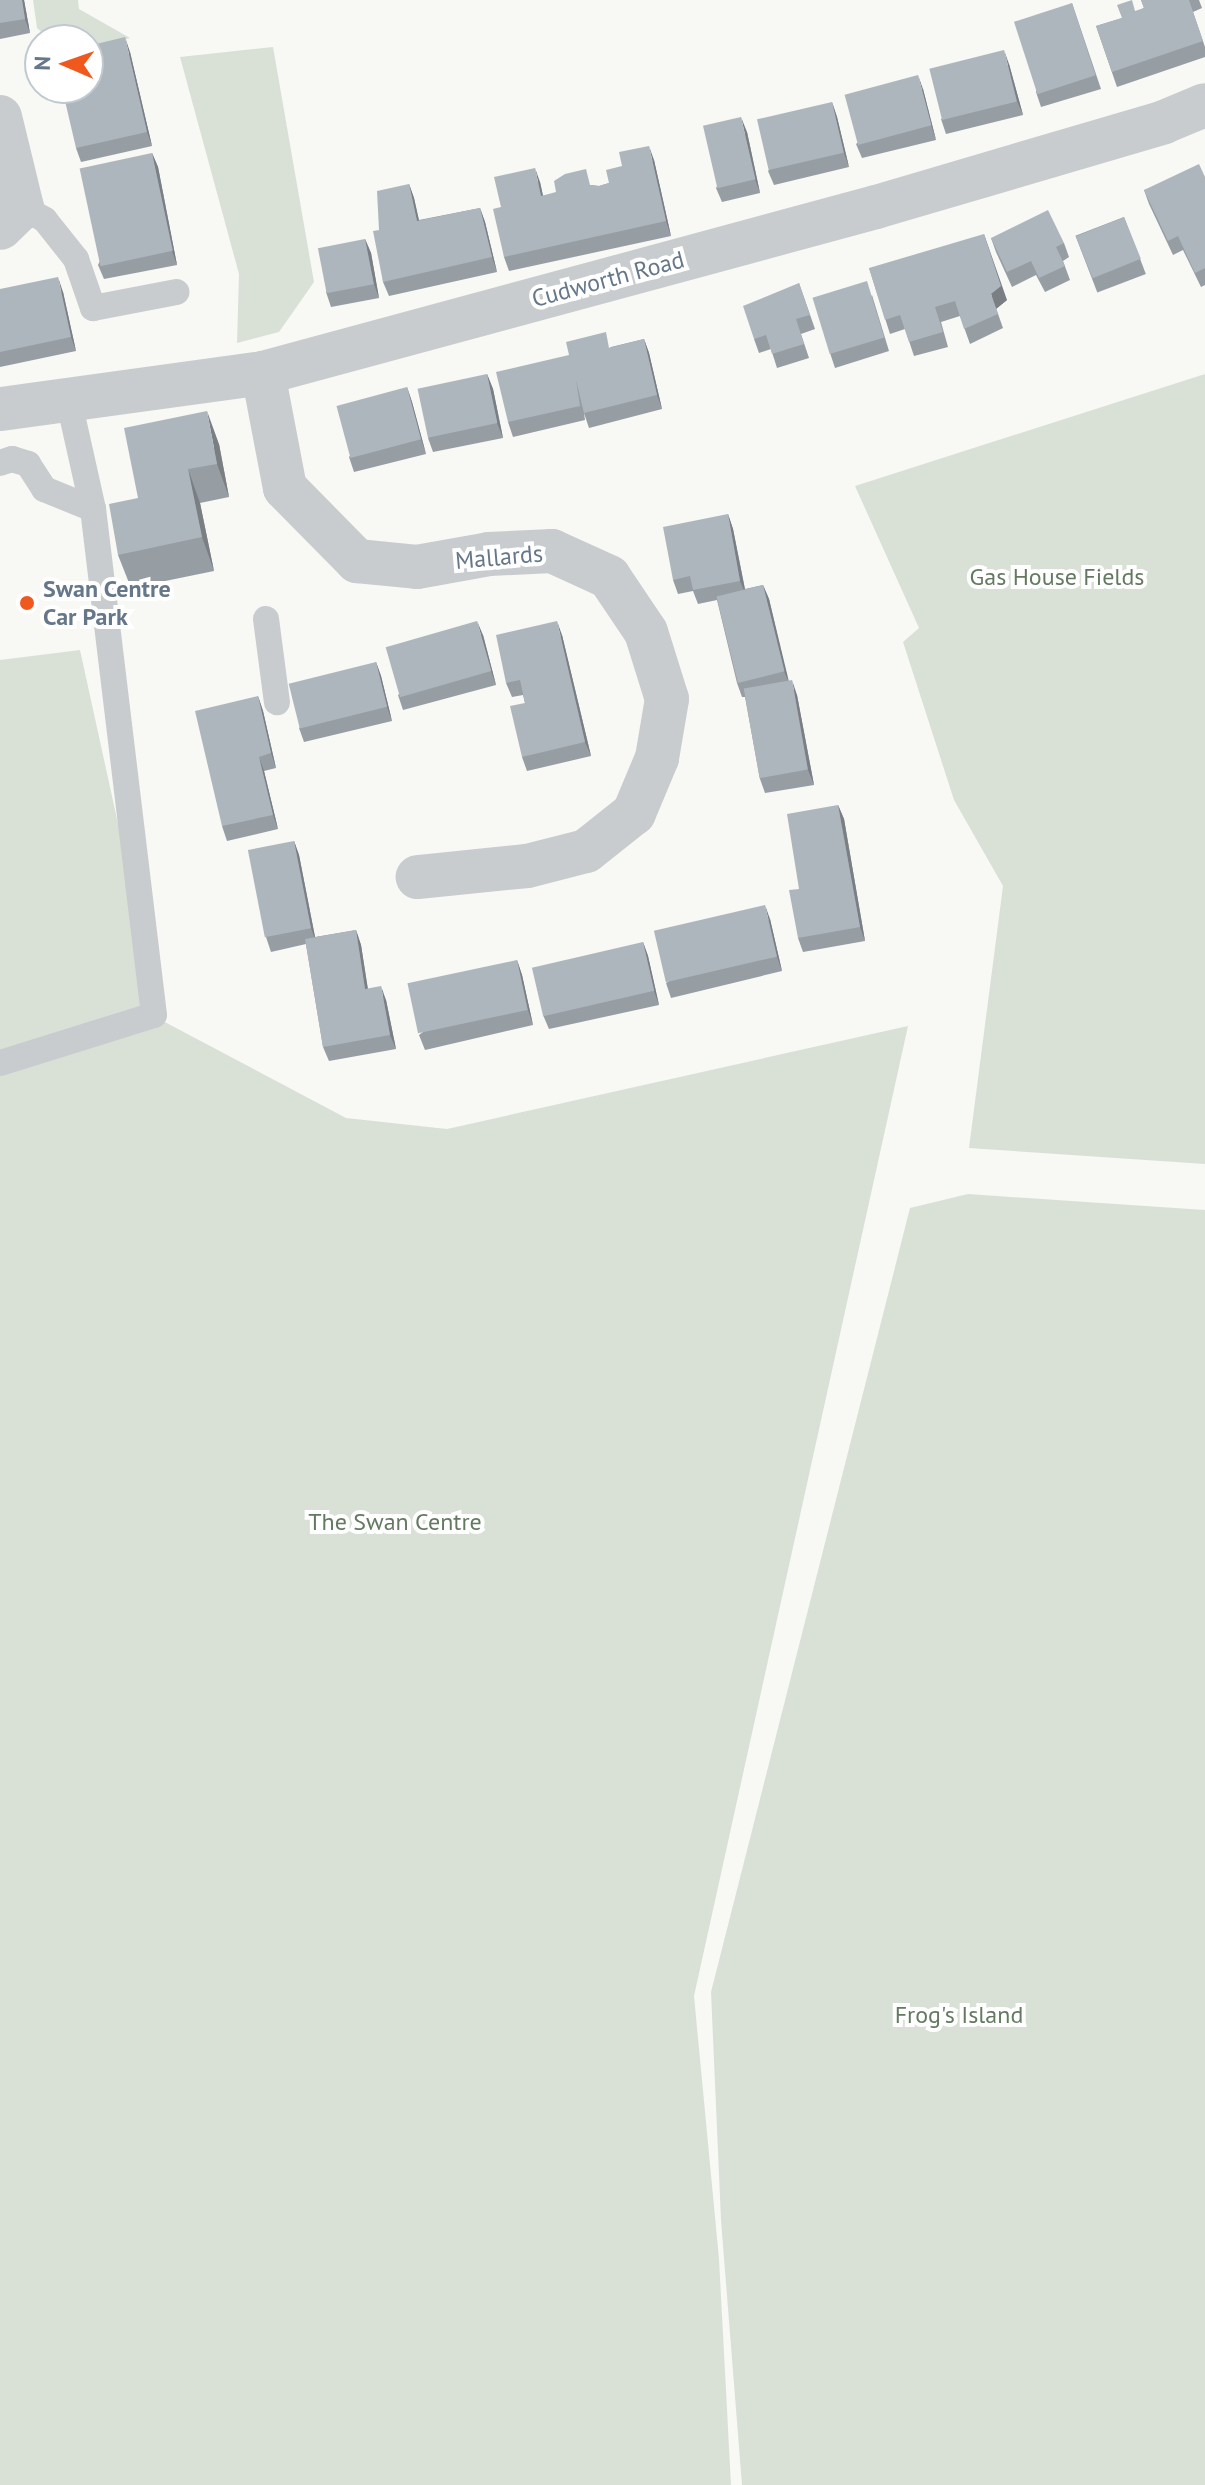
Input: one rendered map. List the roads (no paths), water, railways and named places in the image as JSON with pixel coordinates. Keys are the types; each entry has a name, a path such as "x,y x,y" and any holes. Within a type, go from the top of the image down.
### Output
{"street":[{"name":"Cudworth Road","path":"1,409 263,373 876,207 1164,122 1205,105"},
{"path":"0,117 11,217"},
{"name":"Mallards","path":"263,373 285,488 357,561 417,567 489,554 552,551 609,577 646,632 667,699 657,758 634,813 586,851 527,866 418,877"}],"lane":[{"path":"11,217 45,220 67,246 93,308 176,292"},
{"path":"0,1063 154,1015 93,509 69,402"},
{"path":"0,463 12,459 28,464 44,489 93,509"},
{"path":"266,619 277,702"}],"place":[{"name":"Swan Centre Car Park","path":"27,603"}],"park label":[{"name":"Gas House Fields","path":"1057,577"},
{"name":"The Swan Centre","path":"395,1522"},
{"name":"Frog's Island","path":"959,2015"}]}
